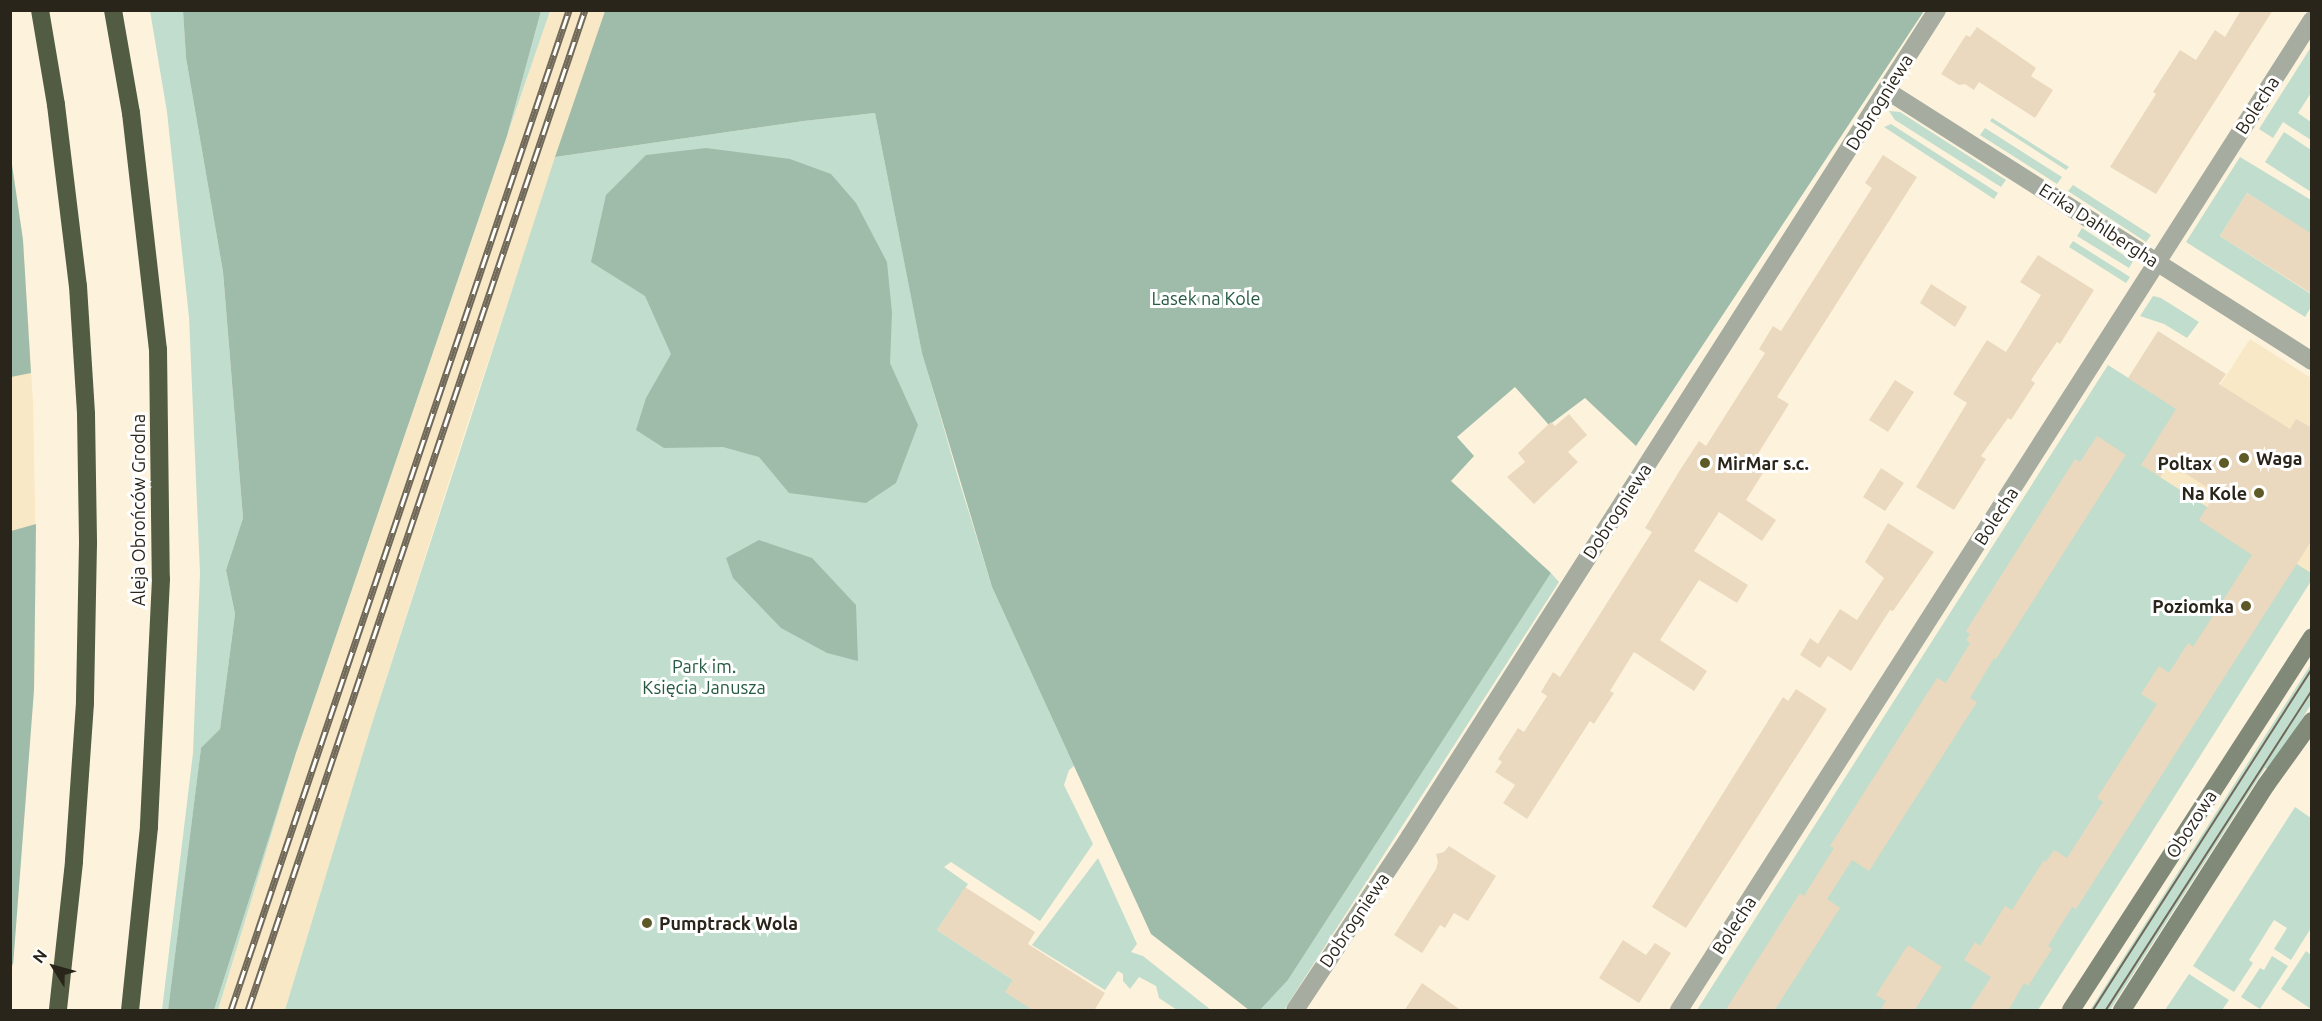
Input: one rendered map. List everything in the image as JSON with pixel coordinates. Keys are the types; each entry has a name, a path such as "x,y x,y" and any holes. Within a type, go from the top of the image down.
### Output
{"highway":[{"path":"40,10 56,105 78,286 86,414 88,531 86,703 74,862 58,1011"},
{"name":"Aleja Obrońców Grodna","path":"113,10 131,113 158,349 161,579 149,827 130,1011"}],"street":[{"name":"Dobrogniewa","path":"1295,1011 1410,836 1937,10"},
{"name":"Bolecha","path":"1679,1011 2312,20"},
{"name":"Erika Dahlbergha","path":"1886,90 2312,361"},
{"name":"Obozowa","path":"2071,1011 2312,637"},
{"path":"2121,1011 2260,795 2312,721"}],"shaded area":[{"path":"550,11 605,11 468,422 373,720 285,1010 218,1010 296,753"},
{"path":"11,158 23,240 33,401 36,560 34,690 11,989"},
{"path":"2250,339 2311,378 2311,573 2160,477"}],"green space":[{"path":"150,11 183,11 186,58 223,272 243,518 226,570 235,614 220,729 201,749 168,1010 162,1010 193,753 200,573 189,317 167,112"},
{"path":"183,11 541,11 507,136 296,753 214,1010 168,1010 201,748 220,729 235,614 226,570 243,518 223,272 186,58"},
{"path":"541,11 550,11 507,136"},
{"name":"Lasek na Kole","path":"605,11 1924,11 1636,446 1585,398 1549,425 1515,387 1457,437 1474,456 1451,481 1551,573 1288,980 1260,1010 1249,1010 1151,934 992,587 922,353 875,113 555,157"},
{"path":"2311,47 2311,93 2298,113 2311,122 2311,140 2283,122 2273,138 2259,129"},
{"path":"1889,111 1900,112 2006,180 2001,187 1895,120"},
{"name":"Park im. Księcia Janusza","path":"875,113 922,352 957,474 992,587 1074,766 1069,770 1064,785 1093,844 1040,921 951,862 944,867 968,884 937,930 1013,980 1006,992 1034,1010 285,1010 373,720 555,157"},
{"path":"1992,118 2069,167 2066,170 1990,121"},
{"path":"1891,124 1998,193 1994,199 1884,127"},
{"path":"1985,128 2062,177 2057,184 1980,135"},
{"path":"2284,132 2311,150 2311,192 2265,162"},
{"path":"706,148 790,159 831,174 856,203 887,262 892,313 890,363 918,425 896,483 866,503 789,493 759,457 723,447 664,448 636,430 646,398 671,354 645,296 591,262 606,195 646,155"},
{"path":"2240,157 2311,200 2311,234 2247,193 2220,236 2311,294 2311,307 2305,317 2186,242"},
{"path":"11,158 23,240 31,373 11,377"},
{"path":"2073,185 2151,235 2146,242 2068,191"},
{"path":"2082,228 2133,261 2129,268 2077,236"},
{"path":"2073,241 2130,277 2126,283 2069,247"},
{"path":"2153,296 2161,298 2199,322 2187,338 2164,324 2140,316"},
{"path":"2108,365 2196,421 2160,477 2311,573 2311,581 2145,843 2038,1010 1697,1010"},
{"path":"36,524 34,690 13,966 10,958 11,531"},
{"path":"759,540 812,558 856,605 858,661 827,653 781,628 733,578 726,558"},
{"path":"1551,573 1559,582 1284,1010 1260,1010 1288,980"},
{"path":"2311,664 2311,704 2298,726 2268,769 2265,768 2110,1010 2090,1010"},
{"path":"296,753 218,1010 214,1010"},
{"path":"2295,807 2311,818 2311,928 2291,960 2274,949 2287,928 2274,920 2249,960 2253,963 2234,992 2193,966"},
{"path":"1098,858 1137,944 1131,952 1143,956 1211,1010 1177,1010 1159,998 1156,986 1139,977 1130,989 1123,981 1123,974 1118,971 1105,990 1032,945"},
{"path":"2306,951 2311,955 2311,1009 2281,989"},
{"path":"2272,956 2288,966 2260,1009 2241,997 2260,968 2264,970"},
{"path":"2189,974 2229,1000 2222,1010 2165,1010"}],"building":[{"path":"2241,10 2273,10 2156,194 2110,167 2156,94 2153,92 2180,50 2196,60 2215,30 2225,37"},
{"path":"1977,27 2036,68 2031,76 2053,90 2035,118 1979,82 1974,90 1965,84 1959,85 1941,74 1966,35 1970,37"},
{"path":"1883,155 1917,177 1777,397 1789,404 1756,457 1768,465 1746,500 1776,520 1762,541 1719,512 1694,551 1748,585 1737,603 1699,580 1660,640 1707,671 1694,691 1634,652 1610,691 1614,693 1594,724 1590,721 1527,819 1503,803 1515,785 1495,772 1502,762 1498,759 1518,728 1524,732 1547,696 1541,692 1553,672 1560,677 1652,532 1645,528 1680,470 1699,441 1706,446 1765,353 1759,349 1773,326 1781,331 1872,188 1865,183"},
{"path":"2247,193 2312,234 2312,294 2220,236"},
{"path":"2038,255 2094,290 2060,344 2057,342 2031,380 2035,383 2011,420 2008,418 1981,456 1986,459 1954,510 1916,487 1967,403 1953,394 1987,340 2006,352 2041,295 2020,282"},
{"path":"1931,284 1967,307 1955,327 1920,303"},
{"path":"2158,331 2226,374 2219,384 2290,429 2296,419 2312,428 2312,540 2076,909 2072,907 2048,946 2052,949 2028,986 2024,983 2008,1011 1969,1011 1991,977 1964,960 1975,942 1980,946 2005,906 2012,910 2044,860 2046,862 2054,850 2067,858 2103,802 2097,798 2157,704 2141,694 2159,666 2169,673 2188,643 2193,647 2252,555 2199,520 2216,493 2169,463 2160,477 2141,465 2176,409 2128,378"},
{"path":"1895,380 1914,392 1888,432 1869,420"},
{"path":"1569,414 1587,435 1568,452 1578,462 1534,504 1507,477 1525,462 1518,453 1551,422 1555,426"},
{"path":"2097,436 2126,455 1996,659 1994,658 1970,698 1977,702 1869,871 1852,860 1827,899 1840,908 1774,1011 1725,1011 1800,893 1804,896 1834,848 1830,846 1937,678 1946,683 1970,643 1966,640 1970,634 1966,631 2075,459 2080,462"},
{"path":"1881,468 1904,483 1885,511 1863,497"},
{"path":"1888,523 1934,552 1893,611 1890,610 1851,671 1828,656 1820,668 1800,655 1810,638 1818,644 1840,609 1857,620 1884,578 1865,562"},
{"path":"1796,689 1827,709 1686,928 1652,907 1783,697 1788,701"},
{"path":"1449,846 1496,876 1468,921 1454,913 1445,928 1440,925 1422,953 1394,935 1436,869 1438,862 1436,854 1444,852"},
{"path":"965,887 1035,932 1028,944 1105,993 1094,1011 1034,1011 1005,992 1013,980 937,930"},
{"path":"1623,940 1646,955 1655,943 1671,953 1639,1003 1599,978"},
{"path":"1908,945 1942,967 1914,1011 1880,1011 1886,1001 1876,995"},
{"path":"1422,983 1462,1011 1404,1011"}],"tram line":[{"path":"2093,1010 2312,669"},
{"path":"2106,1010 2312,690"}],"railway":[{"path":"231,1010 569,10"},
{"path":"248,1010 585,10"}],"place":[{"name":"Waga","path":"2244,458"},
{"name":"MirMar s.c.","path":"1705,463"},
{"name":"Poltax","path":"2224,463"},
{"name":"Na Kole","path":"2259,493"},
{"name":"Poziomka","path":"2246,606"},
{"name":"Pumptrack Wola","path":"647,923"}]}
